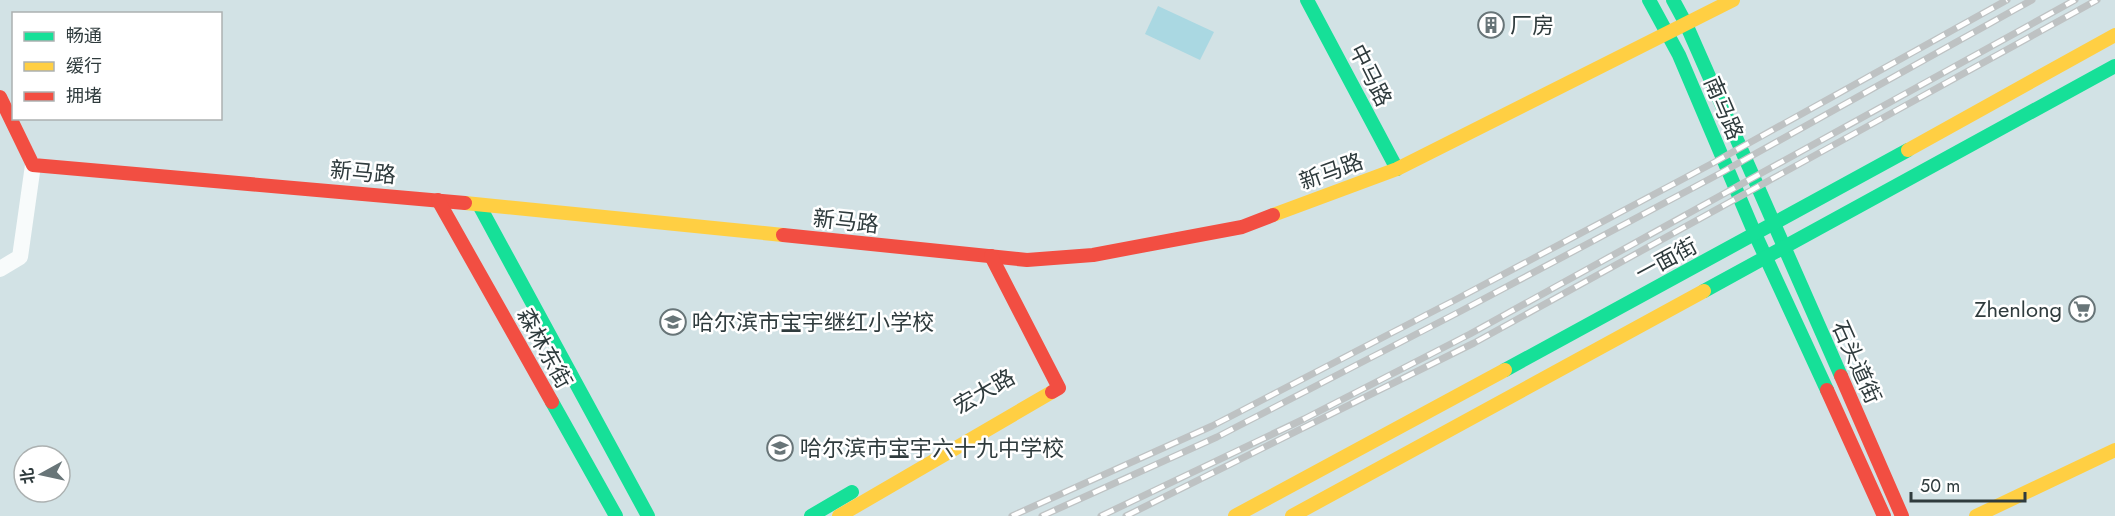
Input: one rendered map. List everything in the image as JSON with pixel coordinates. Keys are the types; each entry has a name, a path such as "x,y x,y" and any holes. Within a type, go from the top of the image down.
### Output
{"main road":[{"name":"中马路","path":"1308,0 1397,169"},
{"name":"南马路","path":"1649,0 1667,34 1755,234"},
{"name":"南马路","path":"1673,0 1686,24 1774,224"},
{"name":"新马路","path":"33,165 438,200 1027,260 1093,255 1242,227 1397,169 1733,0"},
{"name":"一面街","path":"1235,516 1774,224 2115,35"},
{"path":"1292,516 1785,249 2115,66"},
{"path":"0,97 33,165"},
{"name":"森林东街","path":"438,200 616,516"},
{"name":"森林东街","path":"479,205 648,516"},
{"name":"石头道街","path":"1774,224 1902,516"},
{"name":"石头道街","path":"1755,234 1884,516"},
{"path":"991,256 1053,375"},
{"name":"宏大路","path":"811,516 1053,375 1059,388 839,516"},
{"path":"1977,516 2115,450"}],"street":[{"path":"0,269 20,257 33,165"}],"shaded area":[{"path":"1158,6 1214,32 1200,60 1145,34"}],"railway":[{"path":"1012,516 1212,426 1455,300 1713,163 2007,0"},
{"path":"1042,516 1217,437 1461,311 1719,174 2032,0"},
{"path":"1101,516 1304,419 1470,334 2075,0"},
{"path":"1126,516 1474,343 2097,0"}],"traffic: fast":[{"path":"1307,0 1397,169"},
{"path":"1649,0 1679,55 1755,234 1827,390"},
{"path":"1673,0 1686,24 1841,376"},
{"path":"1704,291 2115,66"},
{"path":"1505,370 1908,150"},
{"path":"479,205 648,516"},
{"path":"552,402 616,516"},
{"path":"811,516 852,492"}],"traffic: slow":[{"path":"1273,215 1397,169 1733,0"},
{"path":"1908,150 2115,35"},
{"path":"465,203 783,235"},
{"path":"1292,516 1704,291"},
{"path":"1235,516 1505,370"},
{"path":"839,516 1052,392"},
{"path":"1976,516 2115,450"}],"traffic: jam":[{"path":"0,97 33,165 465,203"},
{"path":"438,200 552,402"},
{"path":"783,235 1027,260 1093,255 1242,227 1273,215"},
{"path":"991,256 1059,388 1052,392"},
{"path":"1841,376 1902,516"},
{"path":"1827,390 1884,516"}],"place":[{"name":"厂房","path":"1491,25"},
{"name":"Zhenlong","path":"2082,309"},
{"name":"哈尔滨市宝宇继红小学校","path":"673,322"},
{"name":"哈尔滨市宝宇六十九中学校","path":"780,448"}]}
